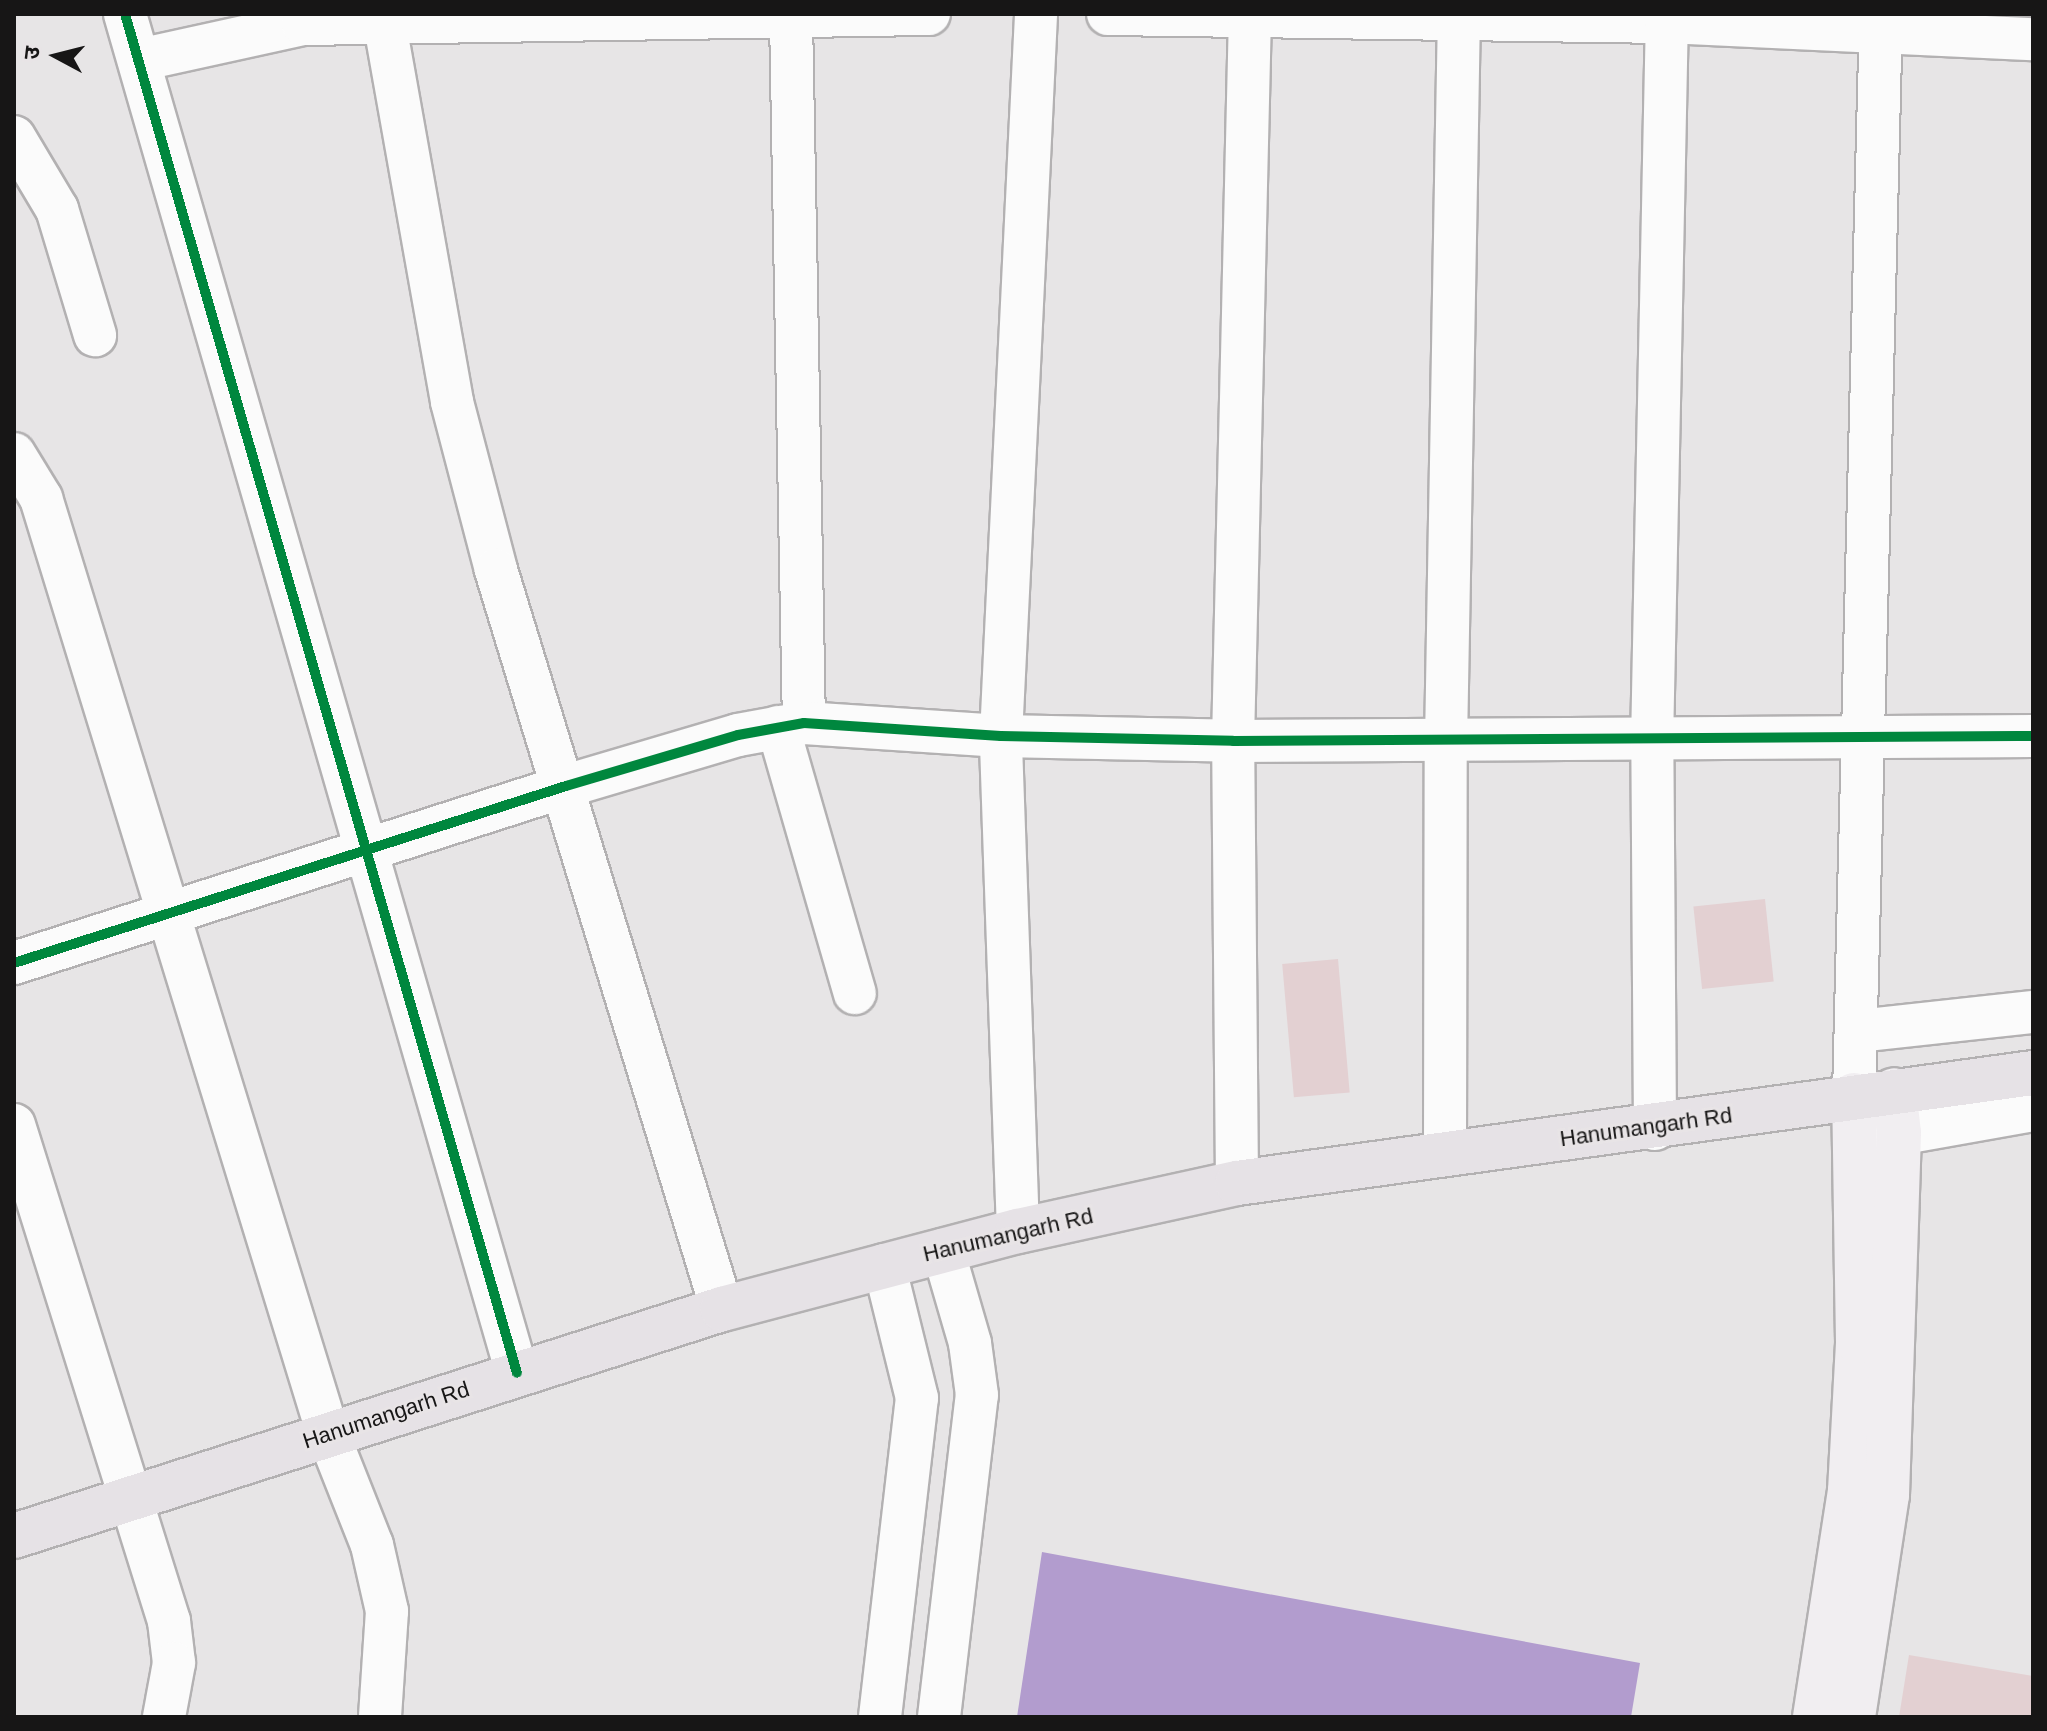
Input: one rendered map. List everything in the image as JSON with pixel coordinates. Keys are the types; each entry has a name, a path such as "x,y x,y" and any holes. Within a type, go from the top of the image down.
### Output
{"main road":[{"name":"Hanumangarh Rd","path":"14,1536 126,1497 722,1309 1018,1231 1237,1183 1445,1152 1655,1129 1874,1093 2033,1073"},
{"path":"1853,1717 1887,1495 1899,1133 1874,1093"},
{"path":"1815,1717 1850,1491 1857,1141 1874,1093"}],"street":[{"path":"125,14 517,1373"},
{"path":"139,60 303,24 383,17 929,14"},
{"path":"1018,1231 1001,736 1036,14"},
{"path":"1108,14 1667,18 1881,25 2033,39"},
{"path":"1237,1183 1233,741 1250,16"},
{"path":"383,17 452,402 496,570 566,786 722,1309"},
{"path":"791,17 791,725 855,993"},
{"path":"1445,1152 1446,743 1459,17"},
{"path":"1655,1129 1652,743 1667,18"},
{"path":"1874,1093 1857,1031 1881,25"},
{"path":"14,137 57,209 95,335"},
{"path":"14,454 41,498 328,1434 372,1545 387,1611 380,1717"},
{"path":"14,963 169,917 566,786 791,725 1001,736 1446,743 1652,743 2033,736"},
{"path":"1857,1031 2033,1012"},
{"path":"1857,1141 2033,1110"},
{"path":"14,1125 126,1497 169,1621 174,1663 164,1717"},
{"path":"939,1717 977,1395 970,1343 943,1250"},
{"path":"880,1717 917,1398 884,1265"}],"shaded area":[{"path":"1042,1552 1640,1663 1631,1717 1017,1717"}],"building":[{"path":"1765,899 1774,982 1702,989 1693,907"},
{"path":"1338,959 1350,1092 1294,1097 1282,964"},
{"path":"1909,1655 2033,1676 2033,1717 1899,1717"}],"cycle path":[{"path":"125,14 517,1373"},
{"path":"14,963 566,786 738,735 804,723 1001,736 1233,741 2033,736"}]}
